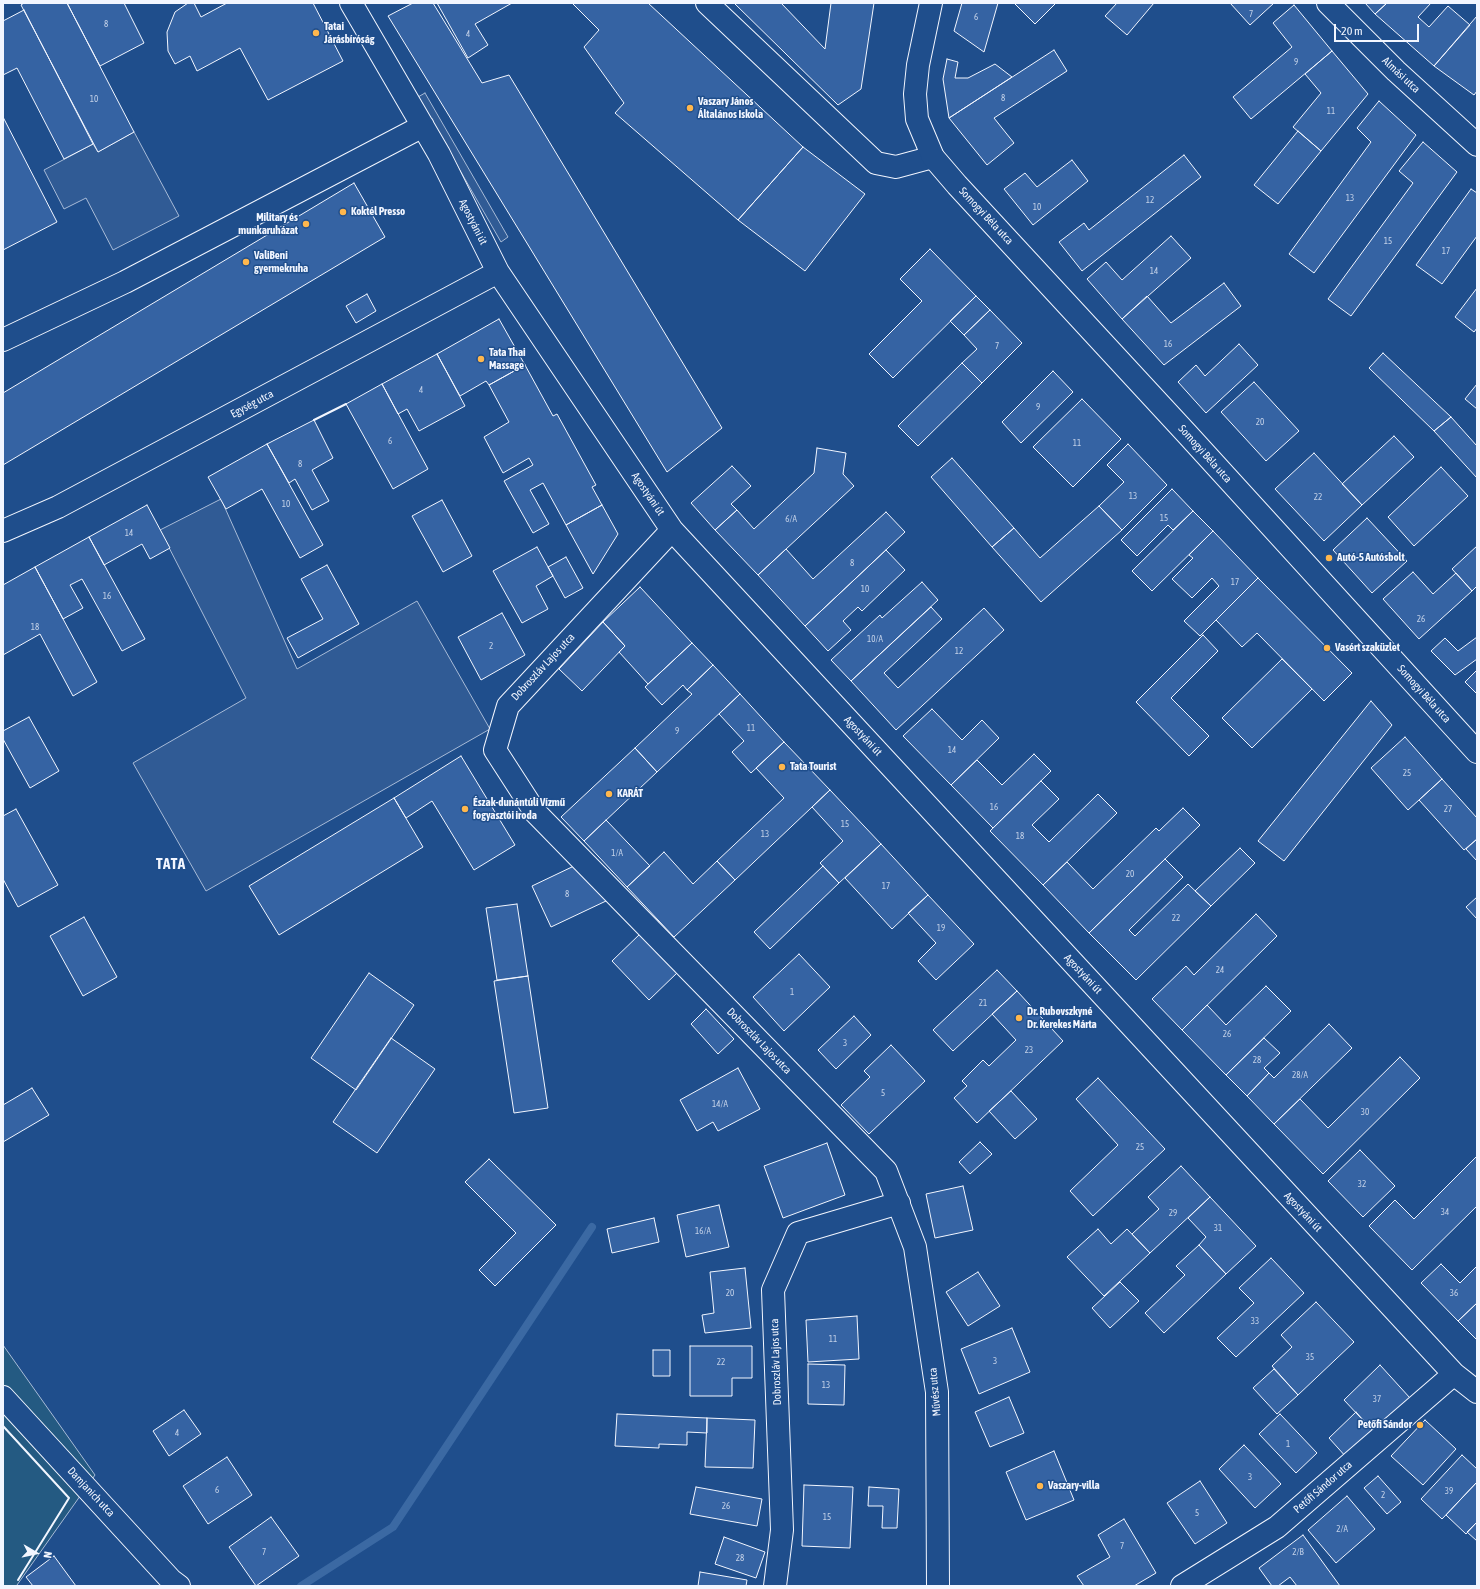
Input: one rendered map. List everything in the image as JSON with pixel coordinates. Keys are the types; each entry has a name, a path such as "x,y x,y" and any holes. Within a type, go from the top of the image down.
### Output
{"street":[{"name":"Agostyáni út","path":"351,3 439,154 498,272 672,530 1454,1374 1477,1392"},
{"path":"707,3 876,163 896,167 933,157"},
{"name":"Somogyi Béla utca","path":"931,3 918,65 915,94 917,118 933,157 1477,752"},
{"name":"Almási utca","path":"1328,3 1396,71 1477,145"},
{"path":"3,340 125,282 423,126"},
{"name":"Egység utca","path":"3,531 58,507 498,272"},
{"name":"Dobroszláv Lajos utca","path":"672,530 508,706 495,750 535,812 886,1171 899,1203 798,1233 773,1290 782,1530 775,1586"},
{"name":"Művész utca","path":"899,1203 915,1248 938,1392 938,1586"},
{"name":"Petőfi Sándor utca","path":"1182,1586 1277,1527 1454,1374"},
{"name":"Damjanich utca","path":"3,1397 171,1580 179,1586"}],"shaded area":[{"path":"425,93 508,237 501,242 418,97"},
{"path":"134,132 179,216 113,250 86,198 64,209 44,170 93,144 98,152"},
{"path":"221,499 297,669 417,601 490,729 206,891 133,763 246,698 160,530"},
{"path":"3,1345 95,1475 17,1585 18,1586 3,1586"}],"building":[{"path":"24,3 67,3 134,132 98,152 21,5"},
{"path":"67,3 124,3 144,43 100,66"},
{"path":"188,3 194,3 201,17 227,3 313,3 343,61 268,100 240,48 197,71 190,56 175,64 168,51 167,32 175,12"},
{"path":"413,3 433,3 482,83 509,75 722,428 667,472 388,16"},
{"path":"437,3 512,3 475,24 488,45 468,58"},
{"name":"Vaszary János Általános Iskola","path":"572,3 648,3 803,147 738,220 615,113 624,103 584,47 599,30"},
{"path":"734,3 781,3 825,49 831,3 874,3 861,89 838,105"},
{"path":"962,3 998,3 984,52 954,31"},
{"path":"1014,3 1056,3 1035,24"},
{"path":"1117,3 1154,3 1127,35 1105,16"},
{"path":"1230,3 1274,3 1250,25"},
{"path":"1365,3 1387,3 1375,14"},
{"path":"1387,3 1431,3 1418,17 1429,27 1448,6 1470,25 1434,66 1375,14"},
{"path":"1294,5 1332,51 1251,119 1233,97 1292,47 1273,23"},
{"path":"24,10 93,144 64,159 17,68 3,75 3,21"},
{"path":"1477,16 1477,91 1474,95 1434,66"},
{"path":"1054,50 1067,71 994,118 1014,143 987,165 949,118"},
{"path":"1332,51 1368,94 1321,151 1293,127 1321,93 1305,74"},
{"path":"947,59 958,62 955,78 968,78 995,64 1012,77 949,118 943,79"},
{"path":"1379,101 1416,135 1314,273 1289,254 1371,142 1357,128"},
{"path":"3,117 57,222 3,250"},
{"path":"1298,131 1321,151 1278,204 1254,185"},
{"path":"1423,142 1457,172 1351,316 1328,299 1413,183 1399,171"},
{"path":"803,147 865,194 805,271 738,220"},
{"path":"1184,155 1201,177 1082,271 1059,242 1084,223 1089,230"},
{"path":"1072,160 1088,181 1033,225 1004,189 1025,173 1037,187"},
{"path":"354,183 385,237 3,465 3,393"},
{"path":"1471,189 1477,193 1477,236 1442,284 1416,265"},
{"path":"1171,236 1191,258 1122,319 1087,279 1106,262 1122,280"},
{"path":"930,249 976,296 893,378 869,354 922,301 900,279"},
{"path":"1224,283 1241,306 1164,365 1122,319 1147,296 1171,323"},
{"path":"1477,288 1477,328 1474,332 1455,317"},
{"path":"367,294 376,311 356,323 346,306"},
{"path":"976,296 990,310 964,335 950,321"},
{"path":"990,310 1022,343 982,383 962,363 977,349 964,335"},
{"name":"Tata Thai Massage","path":"499,319 525,365 489,385 486,381 460,396 437,354"},
{"path":"1239,344 1258,365 1206,413 1178,382 1196,365 1205,376"},
{"path":"1383,353 1451,417 1434,431 1369,368"},
{"path":"437,354 465,406 419,431 407,409 398,414 382,384"},
{"path":"962,363 982,383 918,446 898,426"},
{"path":"525,365 553,416 557,414 596,485 592,487 602,505 566,525 543,483 530,490 549,524 533,533 504,481 533,465 529,458 503,473 484,437 509,422 489,385"},
{"path":"1053,371 1073,392 1021,443 1002,422"},
{"path":"1254,382 1299,431 1266,461 1221,412"},
{"path":"382,384 428,469 393,489 346,404"},
{"path":"1477,384 1477,409 1465,399"},
{"path":"1082,399 1121,439 1073,487 1033,447"},
{"path":"1451,417 1477,446 1477,478 1434,431"},
{"path":"314,420 333,458 312,470 329,501 312,510 295,479 289,483 267,444"},
{"path":"1394,436 1414,457 1362,505 1342,484"},
{"path":"267,444 323,545 300,558 262,489 226,509 208,477"},
{"path":"1128,444 1167,485 1122,530 1099,506 1124,482 1107,465"},
{"path":"817,448 846,453 843,474 854,486 758,575 715,530 737,510 754,529 814,473"},
{"path":"1314,453 1362,505 1324,541 1275,489"},
{"path":"952,458 1014,528 992,547 931,477"},
{"path":"732,466 751,486 731,504 737,510 715,530 691,503"},
{"path":"1441,467 1468,496 1414,546 1388,517"},
{"path":"1172,489 1193,511 1173,530 1168,525 1137,556 1121,540"},
{"path":"442,500 472,556 443,572 412,516"},
{"path":"147,505 170,548 150,559 142,544 104,565 89,537"},
{"path":"602,505 618,534 593,574 566,525"},
{"path":"1099,506 1122,530 1041,602 992,547 1014,528 1040,558"},
{"path":"1193,511 1213,531 1152,591 1132,571"},
{"path":"886,512 905,532 805,626 758,575 786,549 813,579"},
{"path":"1367,518 1407,561 1372,593 1333,550"},
{"path":"1213,531 1258,578 1200,636 1184,621 1219,586 1212,578 1192,598 1172,579 1193,558 1189,555"},
{"path":"89,537 145,639 122,651 82,579 70,585 83,608 63,619 35,567"},
{"path":"1477,546 1477,586 1472,591 1452,569"},
{"path":"537,547 553,576 536,586 548,609 522,623 493,571"},
{"path":"886,550 905,570 862,611 858,607 843,621 851,630 828,651 805,626"},
{"path":"566,557 583,588 565,598 548,567"},
{"path":"327,565 359,624 298,658 287,638 323,619 301,579"},
{"path":"35,567 97,682 73,696 40,634 3,655 3,585"},
{"path":"1413,572 1433,594 1456,573 1472,591 1419,639 1383,599"},
{"path":"1258,578 1352,673 1324,701 1257,633 1242,647 1216,620"},
{"path":"922,582 938,600 851,681 831,660 880,615 882,618"},
{"path":"640,587 692,643 648,684 619,652 625,646 603,622"},
{"path":"931,607 942,619 884,673 898,688 984,608 1004,630 896,730 851,681"},
{"path":"502,613 525,655 481,680 458,637"},
{"path":"603,622 625,646 582,691 559,669"},
{"path":"1203,635 1218,651 1171,698 1209,736 1189,756 1136,702"},
{"path":"1477,637 1477,659 1455,675 1431,651 1445,638 1458,651"},
{"path":"692,643 713,665 687,690 683,685 662,705 645,687"},
{"path":"1282,659 1312,689 1252,748 1222,718"},
{"path":"713,665 740,694 657,772 635,748 692,694 687,690"},
{"path":"1477,670 1477,694 1465,682"},
{"path":"740,694 784,742 751,773 732,752 744,741 719,714"},
{"path":"1371,701 1392,725 1284,861 1258,841"},
{"path":"932,709 962,740 982,720 999,738 951,785 903,736"},
{"path":"29,717 59,771 30,788 3,739 3,731"},
{"path":"1405,737 1442,779 1408,810 1371,768"},
{"path":"784,742 830,790 735,880 717,861 784,798 756,768"},
{"name":"KARÁT","path":"635,748 657,772 584,841 561,817"},
{"path":"1034,754 1051,771 993,828 951,785 977,760 1002,785"},
{"name":"Észak-dunántúli Vízmű fogyasztói iroda","path":"461,756 515,845 474,870 432,801 406,818 394,798"},
{"path":"1442,779 1477,818 1477,839 1464,850 1419,800"},
{"path":"1041,781 1059,799 1032,825 1049,842 1098,794 1117,813 1043,885 990,831"},
{"path":"830,790 881,844 839,883 820,863 843,841 812,807"},
{"path":"394,798 423,847 279,935 249,886"},
{"path":"1183,808 1200,825 1089,933 1043,885 1067,862 1093,889 1156,828 1159,831"},
{"path":"16,809 58,885 18,907 3,879 3,816"},
{"path":"606,820 650,866 627,887 584,841"},
{"path":"1477,839 1477,861 1466,849"},
{"path":"881,844 928,895 892,929 845,878"},
{"path":"1240,848 1255,863 1211,906 1195,891"},
{"path":"664,852 693,884 717,861 735,880 674,937 627,887"},
{"path":"1165,859 1183,877 1129,930 1135,936 1188,884 1211,906 1136,980 1089,933"},
{"path":"574,866 606,901 551,927 532,886"},
{"path":"823,866 839,883 770,949 754,932"},
{"path":"928,895 974,944 936,980 918,961 936,943 908,913"},
{"path":"1477,897 1477,919 1466,907"},
{"path":"517,904 528,976 497,980 486,908"},
{"path":"1256,914 1277,936 1182,1030 1152,999 1186,966 1194,975"},
{"path":"84,917 117,977 83,996 50,936"},
{"path":"641,933 678,972 649,1000 612,961"},
{"path":"799,954 830,987 784,1031 753,997"},
{"path":"997,970 1017,991 953,1051 933,1030"},
{"path":"369,973 414,1005 356,1090 311,1058"},
{"path":"528,976 548,1108 514,1113 494,981"},
{"path":"1266,986 1291,1011 1226,1075 1182,1030 1207,1005 1226,1025"},
{"path":"1017,991 1063,1041 977,1123 954,1098 967,1086 962,1081 983,1060 989,1066 1016,1040 992,1014"},
{"path":"706,1009 734,1039 718,1054 691,1024"},
{"path":"854,1016 871,1035 836,1069 818,1050"},
{"path":"1329,1024 1352,1048 1274,1124 1247,1096 1269,1073 1274,1078"},
{"path":"391,1038 435,1069 377,1153 333,1122"},
{"path":"1264,1038 1280,1053 1264,1068 1269,1073 1247,1096 1226,1075"},
{"path":"891,1045 925,1081 869,1134 841,1105 870,1077 864,1071"},
{"path":"1400,1057 1420,1078 1323,1174 1274,1124 1300,1099 1328,1128"},
{"path":"738,1068 760,1109 718,1131 713,1122 697,1131 680,1100"},
{"path":"1098,1078 1165,1149 1093,1216 1070,1191 1118,1145 1076,1099"},
{"path":"32,1088 49,1115 3,1142 3,1105"},
{"path":"1011,1091 1037,1119 1015,1139 989,1111"},
{"path":"980,1142 992,1154 970,1174 959,1162"},
{"path":"827,1143 845,1195 783,1218 764,1166"},
{"path":"1360,1150 1395,1186 1363,1217 1328,1181"},
{"path":"1477,1156 1477,1206 1412,1270 1369,1226 1395,1200 1414,1219"},
{"path":"489,1159 556,1225 495,1286 479,1270 516,1233 465,1182"},
{"path":"1181,1166 1210,1197 1150,1253 1132,1234 1159,1209 1148,1197"},
{"path":"963,1186 973,1230 935,1238 926,1194"},
{"path":"1210,1197 1256,1246 1226,1274 1199,1245 1206,1237 1188,1218"},
{"path":"719,1205 729,1247 686,1257 677,1215"},
{"path":"654,1218 659,1242 612,1253 607,1229"},
{"path":"1098,1229 1111,1244 1127,1229 1150,1253 1104,1296 1067,1257"},
{"path":"1199,1245 1226,1274 1164,1333 1145,1313 1185,1275 1176,1266"},
{"path":"1271,1258 1304,1293 1236,1357 1217,1338 1254,1303 1239,1288"},
{"path":"1441,1264 1460,1283 1477,1266 1477,1303 1458,1321 1421,1283"},
{"path":"745,1268 751,1328 705,1333 702,1315 714,1313 710,1272"},
{"path":"978,1272 1000,1306 968,1326 946,1292"},
{"path":"1120,1282 1139,1301 1110,1328 1092,1308"},
{"path":"1316,1302 1354,1342 1298,1395 1272,1366 1292,1347 1281,1335"},
{"path":"1477,1303 1477,1340 1458,1321"},
{"path":"857,1316 859,1359 808,1362 806,1320"},
{"path":"1012,1328 1030,1372 979,1394 961,1349"},
{"path":"690,1346 752,1346 752,1378 732,1378 732,1396 690,1396"},
{"path":"653,1350 670,1350 670,1376 653,1376"},
{"path":"808,1364 845,1365 844,1405 808,1404"},
{"path":"1380,1365 1410,1398 1374,1432 1344,1400"},
{"path":"1274,1369 1298,1395 1277,1414 1253,1388"},
{"path":"1009,1397 1024,1433 990,1447 975,1412"},
{"path":"184,1410 201,1434 169,1456 153,1431"},
{"path":"1356,1412 1374,1432 1347,1458 1329,1438"},
{"path":"617,1414 707,1418 707,1433 687,1432 687,1445 659,1444 659,1448 615,1446"},
{"path":"1280,1414 1317,1453 1296,1473 1259,1434"},
{"path":"707,1418 755,1420 753,1468 705,1467"},
{"path":"1425,1420 1456,1449 1423,1485 1391,1456"},
{"path":"1244,1445 1281,1484 1255,1508 1219,1469"},
{"name":"Vaszary-villa","path":"1054,1451 1074,1500 1026,1520 1006,1472"},
{"path":"1462,1455 1477,1469 1477,1482 1442,1519 1421,1499"},
{"path":"227,1457 252,1495 208,1524 183,1486"},
{"path":"1378,1476 1401,1502 1387,1514 1364,1488"},
{"path":"1200,1481 1227,1523 1195,1544 1167,1503"},
{"path":"1477,1482 1477,1522 1466,1534 1446,1515"},
{"path":"804,1485 853,1487 850,1548 802,1546"},
{"path":"696,1487 762,1499 757,1526 690,1514"},
{"path":"869,1487 899,1489 897,1528 882,1528 883,1506 868,1506"},
{"path":"1347,1496 1375,1529 1336,1563 1308,1530"},
{"path":"271,1517 299,1556 256,1586 229,1547"},
{"path":"1124,1519 1156,1573 1134,1586 1084,1586 1077,1576 1110,1557 1098,1535"},
{"path":"1477,1522 1477,1541 1467,1532"},
{"path":"1303,1535 1340,1586 1297,1586 1290,1577 1278,1586 1272,1586 1259,1568"},
{"path":"724,1537 765,1552 756,1578 715,1564"},
{"path":"54,1556 76,1586 33,1586 26,1577"},
{"path":"700,1572 747,1580 746,1586 698,1586"}],"waterway":[{"path":"301,1586 393,1527 592,1227"}],"wall":[{"path":"314,420 346,404"},
{"path":"3,1426 69,1498 18,1580"}],"place":[{"name":"Tatai Járásbíróság","path":"316,33"},
{"name":"Vaszary János Általános Iskola","path":"690,108"},
{"name":"Koktél Presso","path":"343,212"},
{"name":"Military és munkaruházat","path":"306,224"},
{"name":"ValiBeni gyermekruha","path":"246,262"},
{"name":"Tata Thai Massage","path":"481,359"},
{"name":"Autó-5 Autósbolt","path":"1329,558"},
{"name":"Vasért szaküzlet","path":"1327,648"},
{"name":"Tata Tourist","path":"782,767"},
{"name":"KARÁT","path":"609,794"},
{"name":"Észak-dunántúli Vízmű fogyasztói iroda","path":"465,809"},
{"name":"Dr. Rubovszkyné Dr. Kerekes Márta","path":"1019,1018"},
{"name":"Petőfi Sándor","path":"1420,1425"},
{"name":"Vaszary-villa","path":"1040,1486"}],"district":[{"name":"TATA","path":"171,864"}]}
